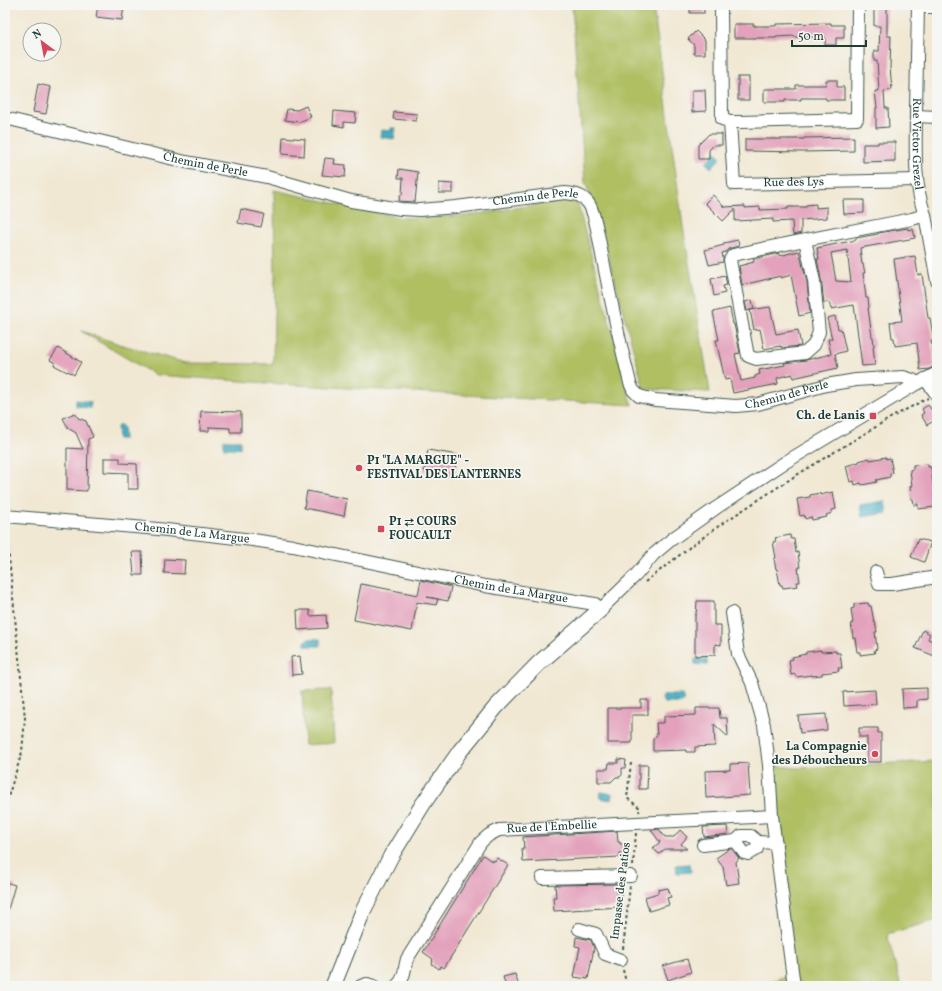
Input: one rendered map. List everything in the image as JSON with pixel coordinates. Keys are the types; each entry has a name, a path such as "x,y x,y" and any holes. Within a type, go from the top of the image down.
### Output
{"main road":[{"path":"333,986 363,911 391,856 423,804 460,750 496,707 538,664 601,609"}],"street":[{"name":"Rue des Lys","path":"722,5 722,119 730,122 734,184 917,180"},
{"path":"730,122 858,119 858,5"},
{"path":"918,6 937,6 937,15"},
{"name":"Rue Victor Grezel","path":"918,6 916,116 917,180 937,281"},
{"path":"916,116 937,117"},
{"name":"Chemin de Perle","path":"5,118 172,158 267,177 351,201 401,209 420,210 456,207 565,193 577,195 590,205 594,216 630,383 633,390 639,396 655,400 736,406 758,404 826,385 856,380 903,377 921,381"},
{"path":"805,240 814,281 819,332 814,346 805,352 756,359 748,356 730,260 733,255 805,240 912,219 925,215"},
{"path":"601,609 636,575 653,555 672,539 716,508 784,463 921,381 937,373"},
{"path":"921,381 933,396"},
{"name":"Chemin de La Margue","path":"5,516 166,530 293,546 485,586 595,604 601,609"},
{"path":"876,572 879,584 892,584 937,578"},
{"path":"732,613 738,654 752,683 764,725 769,765 772,816 794,986"},
{"name":"Rue de l'Embellie","path":"396,986 404,977 406,959 481,842 489,835 500,830 772,816"},
{"path":"703,845 736,842 744,853 748,854 756,849 758,842 776,843"},
{"path":"542,878 632,876"},
{"path":"579,929 596,934 604,954 621,960"},
{"path":"361,986 367,984 373,986"}],"path":[{"path":"644,582 720,525 795,476 892,416 933,396"},
{"path":"5,522 25,718 22,752 5,806"},
{"name":"Impasse des Patios","path":"621,960 640,808 627,798 631,763"},
{"path":"621,960 627,986"}],"green space":[{"path":"572,5 653,5 683,226 710,392 644,389 596,211 585,182"},
{"path":"274,190 402,218 465,216 576,198 632,405 155,375 81,331 119,344 186,363 273,364 275,275"},
{"path":"331,690 334,743 305,745 302,691"},
{"path":"937,761 937,920 887,934 901,986 756,986 792,974 769,765 798,768"}],"water":[{"path":"391,128 396,128 394,139 380,137 381,130 391,131"},
{"path":"716,152 721,157 711,168 706,163"},
{"path":"76,400 91,402 90,408 76,406"},
{"path":"119,425 123,427 124,439 118,439 117,427"},
{"path":"224,440 240,440 240,448 224,448"},
{"path":"885,501 887,513 862,517 860,505"},
{"path":"308,639 320,639 320,646 305,645 305,642"},
{"path":"695,659 707,659 707,665 695,664"},
{"path":"664,695 682,695 684,699 682,703 664,703 662,699"},
{"path":"601,792 613,794 612,800 600,798"},
{"path":"690,864 691,872 677,873 676,865"}],"building":[{"path":"98,5 124,7 122,20 96,17"},
{"path":"690,5 704,5 704,13 690,13"},
{"path":"887,5 887,36 891,36 890,67 892,90 884,91 885,108 888,108 889,127 876,128 877,108 875,91 879,91 877,61 874,61 874,51 879,51 880,26 874,26 874,6"},
{"path":"831,23 831,25 844,25 844,38 836,38 836,45 825,45 825,37 794,36 776,38 734,38 734,24 776,26 776,24"},
{"path":"696,31 705,40 705,54 694,54 694,45 688,39"},
{"path":"738,77 749,77 749,100 738,100"},
{"path":"826,80 837,80 837,87 844,87 844,100 801,98 801,100 785,100 785,102 764,102 764,89 796,89 796,85 826,85"},
{"path":"38,84 51,87 46,114 33,112"},
{"path":"692,90 705,90 706,111 692,112"},
{"path":"306,106 311,117 299,122 285,120 287,109 297,110"},
{"path":"334,111 356,113 355,123 344,122 344,127 333,125"},
{"path":"394,112 417,114 416,121 393,119"},
{"path":"709,134 722,134 722,145 714,145 709,150 709,159 698,159 698,145"},
{"path":"283,137 305,139 304,156 282,154"},
{"path":"854,137 854,151 745,151 745,139"},
{"path":"878,142 895,142 895,161 863,162 863,144 878,144"},
{"path":"325,158 335,159 334,164 346,165 345,177 322,175"},
{"path":"399,169 418,172 415,202 399,201 400,195 402,195 403,178 398,178"},
{"path":"439,183 453,184 453,193 439,193"},
{"path":"713,195 724,207 760,207 760,210 788,209 788,207 806,207 806,205 816,204 816,208 827,207 827,218 801,220 801,233 793,235 792,221 773,222 773,219 735,221 735,209 723,221 705,203"},
{"path":"843,200 864,200 864,213 844,214"},
{"path":"241,209 264,214 261,227 238,223"},
{"path":"908,228 908,230 913,229 915,238 860,248 865,273 863,273 866,298 868,298 875,365 862,366 854,305 831,309 829,302 824,303 817,259 819,259 817,248 856,240 856,238","holes":["847,250 851,282 836,281 831,253"]},
{"path":"738,240 739,246 728,249 726,252 722,253 723,262 709,265 705,250"},
{"path":"799,251 807,282 810,313 799,316 791,275 742,285 739,266 754,262 753,259 779,253 779,256"},
{"path":"915,256 918,275 922,274 928,318 930,318 934,341 931,341 935,366 929,369 920,370 917,343 895,346 894,338 892,338 890,322 902,321 894,259"},
{"path":"725,276 727,285 723,286 725,293 714,296 711,279"},
{"path":"752,300 754,309 747,311 745,302"},
{"path":"770,307 776,334 798,330 801,346 781,348 781,346 764,349 760,329 754,330 750,310"},
{"path":"730,308 740,353 735,354 741,381 755,378 755,376 760,374 759,370 785,365 784,363 831,354 828,339 832,339 827,318 835,316 838,329 841,329 846,351 835,354 838,368 793,378 792,374 777,378 778,384 733,393 730,379 725,380 716,340 719,340 713,312"},
{"path":"58,348 81,362 74,375 54,365 55,363 50,360"},
{"path":"928,405 931,409 932,408 937,419 927,425 921,415 924,413 922,409"},
{"path":"201,411 241,412 241,432 230,432 230,428 209,427 209,431 200,431"},
{"path":"75,413 78,418 86,421 93,437 88,439 87,491 67,490 67,448 83,449 76,433 68,428 63,418"},
{"path":"428,450 458,455 453,477 424,471"},
{"path":"886,457 886,459 890,458 893,473 890,474 890,477 876,480 877,482 862,485 861,483 855,485 854,481 850,482 846,466 869,458 870,460"},
{"path":"104,458 120,458 120,463 137,464 138,489 128,489 128,473 104,472"},
{"path":"928,464 928,467 931,467 933,484 935,484 935,507 918,509 918,504 914,505 913,499 911,499 910,486 912,486 910,470 913,469 913,465"},
{"path":"307,491 347,499 344,516 304,508"},
{"path":"833,492 836,509 832,510 832,513 826,515 827,517 812,520 811,517 805,519 804,515 800,516 797,499 810,497 810,495 820,493 820,495"},
{"path":"790,535 791,539 794,539 796,553 798,552 800,582 797,582 798,586 783,588 782,585 780,585 776,569 774,559 776,558 773,542 776,541 775,538"},
{"path":"918,539 931,542 924,562 911,557"},
{"path":"132,552 142,552 143,575 134,575"},
{"path":"165,559 185,560 184,574 164,573"},
{"path":"421,580 451,587 448,601 438,599 436,605 417,602 412,631 354,620 361,584 418,595"},
{"path":"697,601 714,601 714,625 721,625 721,645 715,644 715,655 695,656 695,615"},
{"path":"868,603 869,606 871,606 877,632 875,632 877,649 874,650 875,653 860,655 860,652 857,652 855,638 853,638 851,609 854,608 854,604"},
{"path":"297,610 310,610 310,616 326,615 327,628 298,630"},
{"path":"923,630 930,634 928,639 937,643 937,657 915,648"},
{"path":"821,650 821,652 836,651 836,653 840,653 842,668 838,668 839,671 812,676 796,677 795,674 791,675 789,660 793,659 792,657 806,654 806,652"},
{"path":"300,656 302,674 292,675 291,657"},
{"path":"927,688 927,699 917,700 917,707 903,708 902,689"},
{"path":"875,690 876,704 844,706 843,692"},
{"path":"641,700 648,700 648,715 632,715 632,743 608,743 608,708 641,708"},
{"path":"696,708 719,708 720,718 727,718 728,737 714,724 715,746 695,747 695,752 686,752 686,750 653,751 653,739 657,735 656,723 664,723 664,716 696,715"},
{"path":"826,714 827,730 800,733 798,716"},
{"path":"859,728 878,728 878,733 881,733 881,762 867,762 867,737 859,737"},
{"path":"618,759 626,760 625,768 622,768 622,775 620,777 616,777 611,782 598,782 598,769 608,769 609,763 618,763"},
{"path":"748,763 750,795 706,798 705,771 730,770 730,764"},
{"path":"639,765 648,765 647,789 639,789"},
{"path":"727,826 728,834 704,837 703,827"},
{"path":"659,829 665,837 674,837 680,830 687,837 681,844 687,849 665,849 659,854 653,848 660,842 651,830"},
{"path":"617,831 618,842 623,844 624,853 620,853 620,857 523,862 523,837"},
{"path":"729,849 732,849 739,858 736,862 739,883 726,885 723,867 716,858"},
{"path":"483,855 493,862 497,858 508,865 444,968 441,966 439,969 432,964 433,959 423,952"},
{"path":"5,882 15,885 7,913 5,913"},
{"path":"617,884 617,893 621,893 621,907 554,911 553,897 556,897 555,885"},
{"path":"668,888 671,897 667,898 669,905 649,911 645,897 658,893 658,890"},
{"path":"576,937 591,940 594,948 588,979 574,977 580,947 575,946"},
{"path":"687,959 691,972 668,980 663,966"},
{"path":"515,974 519,986 506,986 503,977"}],"place":[{"name":"Ch. de Lanis","path":"873,416"},
{"name":"P1 \"LA MARGUE\" - FESTIVAL DES LANTERNES","path":"359,468"},
{"name":"P1 ⇄ COURS FOUCAULT","path":"381,529"},
{"name":"La Compagnie des Déboucheurs","path":"875,754"}]}
